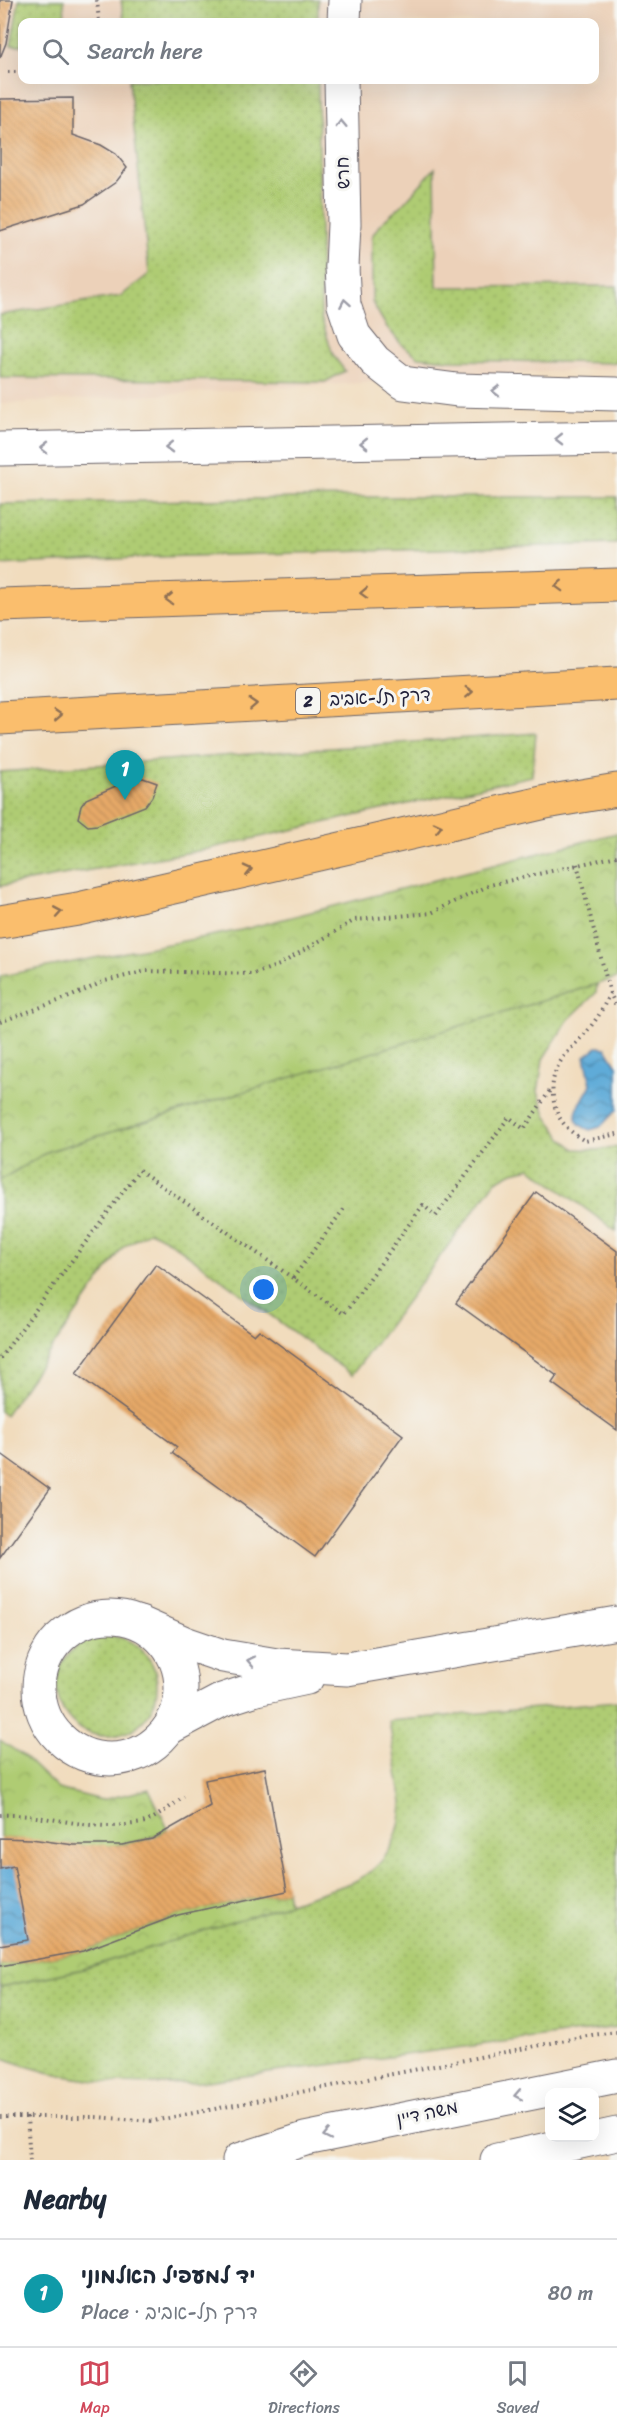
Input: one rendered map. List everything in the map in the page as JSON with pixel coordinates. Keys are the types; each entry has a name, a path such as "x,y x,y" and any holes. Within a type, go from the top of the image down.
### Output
{"highway":[{"path":"0,605 617,585"},
{"name":"דרך תל-אביב","path":"0,718 617,684"},
{"path":"0,922 78,909 546,802 617,790"}],"street":[{"path":"344,18 345,0"},
{"name":"חרש","path":"341,84 344,305 354,334 375,361 403,383 457,390 617,394"},
{"path":"0,448 617,438"},
{"path":"141,1623 150,1628 166,1644 177,1665 181,1687 180,1698 169,1728 162,1737 143,1751 122,1759 89,1756 69,1747 53,1731 42,1710 38,1688 41,1667 50,1647 66,1630 87,1619 109,1616 141,1623 185,1643 223,1656 259,1663 339,1669"},
{"path":"169,1728 206,1707 239,1694 339,1669 617,1623"},
{"name":"משה דיין","path":"239,2160 305,2139 617,2076"},
{"path":"497,2160 617,2134"}],"path":[{"path":"97,0 99,18"},
{"path":"8,72 18,72"},
{"path":"0,1022 72,996 105,981 147,971 254,974 279,965 356,920 431,913 490,885 617,856"},
{"path":"577,864 610,993 617,1008"},
{"path":"0,1358 139,1170 344,1314 423,1205 436,1216 509,1117 524,1129 551,1089 556,1071 566,1054 594,1023 610,993"},
{"path":"551,1089 557,1114 572,1133 585,1141 617,1134"},
{"path":"293,1278 346,1206"},
{"path":"0,1815 13,1814 74,1824 112,1827 145,1822 184,1797"},
{"path":"0,2117 153,2121 617,2032"},
{"path":"27,2117 30,2160"}],"shaded area":[{"path":"0,0 617,0 617,368 0,404"}],"green space":[{"path":"19,0 64,0 65,18 18,18 18,46 11,46"},
{"path":"121,0 318,0 318,18 123,18"},
{"path":"129,84 318,84 321,317 333,355 345,371 325,382 0,378 0,315 121,296 149,274"},
{"path":"435,168 437,287 617,286 617,363 451,360 419,357 401,344 386,326 372,302 372,236 380,224 402,205"},
{"path":"342,497 617,497 617,544 155,557 0,565 0,504"},
{"path":"536,733 532,776 203,850 0,886 0,772"},
{"path":"617,833 617,978 49,1151 0,1180 0,976 241,930"},
{"path":"597,984 596,993 568,1020 543,1059 538,1092 547,1117 562,1138 575,1149 597,1150 617,1147 616,1231 530,1168 513,1172 496,1181 352,1375 169,1241 150,1231 123,1247 5,1415 0,1411 0,1180 49,1151"},
{"path":"107,1636 126,1640 142,1651 153,1667 157,1686 153,1705 142,1721 126,1732 107,1736 88,1732 72,1721 61,1705 57,1686 61,1667 72,1651 88,1640"},
{"path":"617,1701 617,2027 192,2083 141,2084 94,2081 48,2072 0,2057 0,1987 83,1969 348,1884 371,1871 394,1842 401,1817 402,1803 389,1721"},
{"path":"0,1740 25,1757 58,1789 102,1800 149,1789 168,1829 128,1844 107,1846 0,1838"},
{"path":"287,1891 289,1904 83,1969 0,1987 0,1966 83,1951 178,1915"}],"water":[{"path":"597,1047 606,1048 617,1066 617,1110 600,1127 590,1130 581,1126 576,1115 591,1084 585,1056"},
{"path":"49,1856 64,1940 0,1951 0,1864"}],"building":[{"path":"0,0 13,0 6,43 0,58"},
{"path":"73,98 73,135 101,145 116,154 127,168 116,182 84,204 0,231 0,99"},
{"path":"134,778 143,778 157,783 152,797 145,806 97,825 88,826 78,818 81,806 86,799"},
{"path":"536,1192 617,1251 617,1430 552,1383 557,1376 456,1303"},
{"path":"156,1264 254,1335 259,1330 403,1435 315,1557 172,1453 177,1447 76,1374"},
{"path":"0,1453 50,1489 0,1558"},
{"path":"265,1768 287,1891 178,1915 83,1951 0,1966 0,1945 28,1940 14,1866 0,1869 0,1838 31,1839 74,1845 122,1845 152,1839 210,1806 205,1780"}],"place":[{"name":"יד למעפיל האלמוני","path":"125,800"}]}
